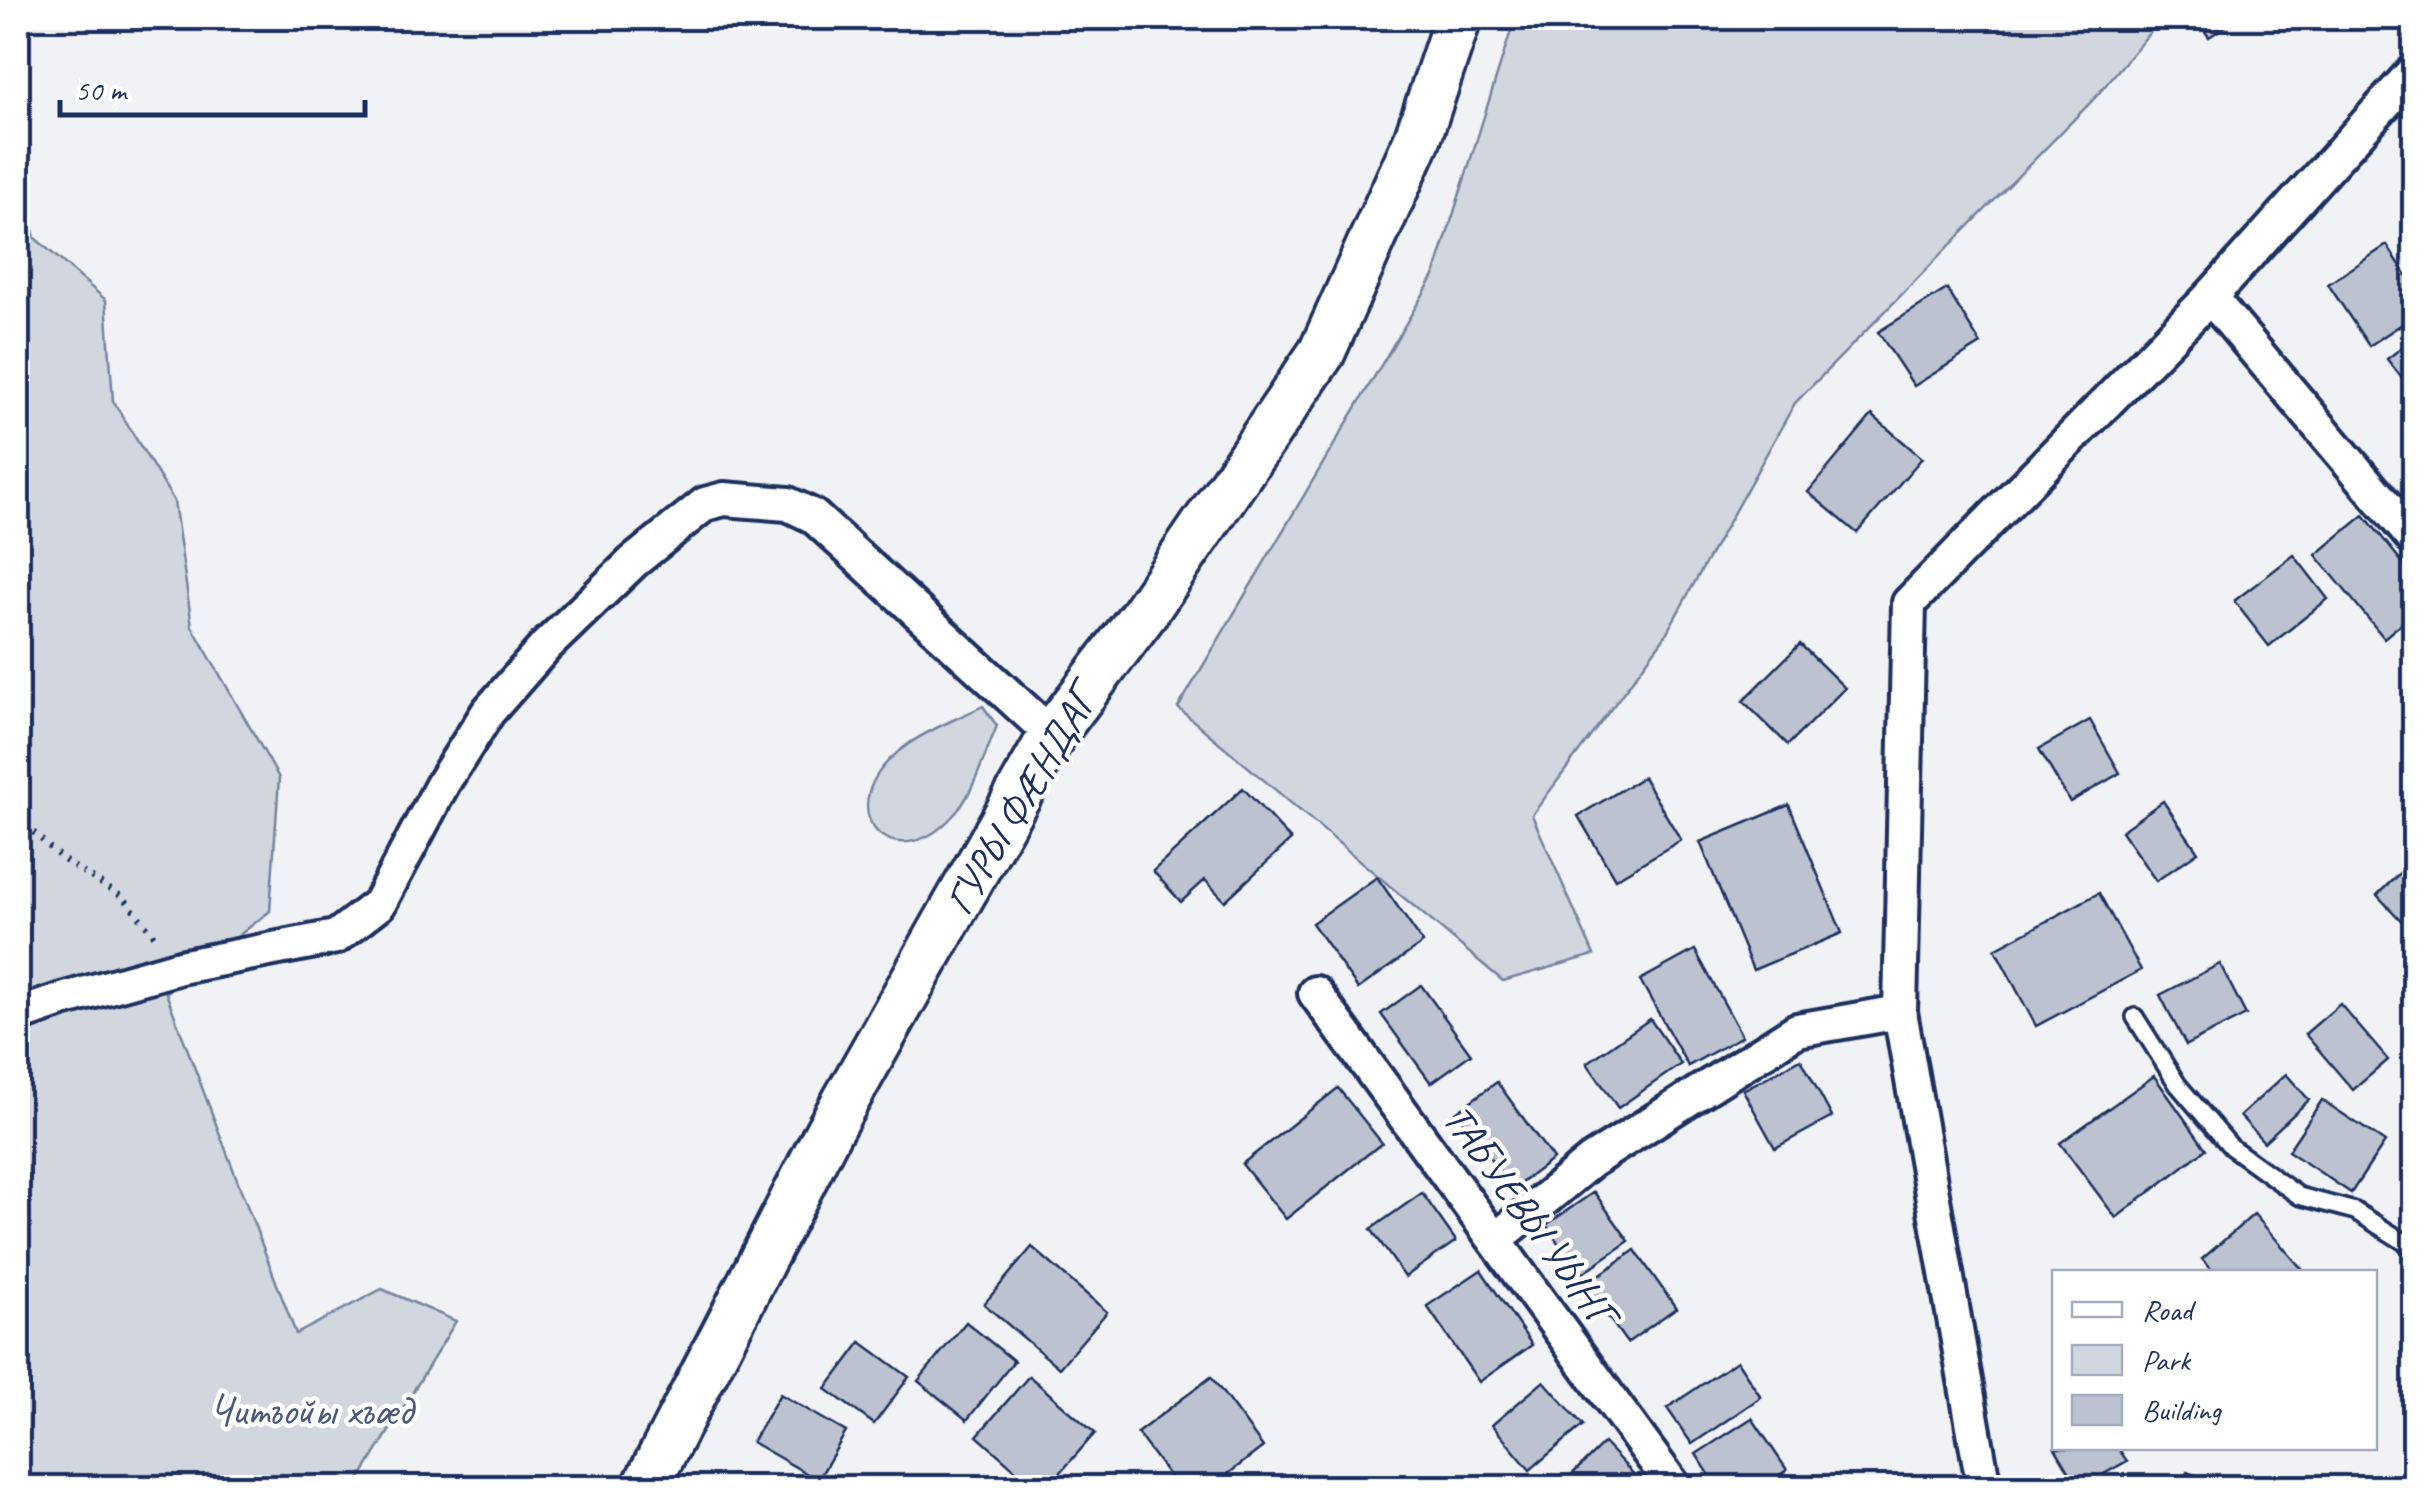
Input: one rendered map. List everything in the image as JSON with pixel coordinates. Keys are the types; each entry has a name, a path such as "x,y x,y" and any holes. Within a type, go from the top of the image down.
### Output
{"main road":[{"name":"ГУРЫ ФӔНДАГ","path":"646,1488 828,1132 1052,735 1143,615 1322,352 1417,140 1458,18"}],"street":[{"path":"1984,1488 1900,1012 1910,603 2210,297 2414,71"},
{"path":"2210,297 2414,538"},
{"path":"18,1016 180,967 336,937 380,904 443,783 488,712 546,646 633,562 706,504 724,499 788,504 813,516 1052,735"},
{"name":"ТАБУЕВЫ УЫНГ","path":"1315,993 1675,1488"},
{"path":"1496,1240 1591,1161 1798,1030 1900,1012"}],"lane":[{"path":"2135,1016 2178,1085 2232,1147 2299,1196 2355,1211 2414,1248"}],"path":[{"path":"18,818 62,859 124,898 180,967"}],"green space":[{"path":"1515,18 2162,18 2094,99 1795,403 1663,639 1532,815 1594,955 1503,981 1178,708 1434,276"},
{"name":"Читъойы хъæд","path":"18,175 35,238 106,300 113,401 174,501 192,626 279,778 270,911 166,993 296,1334 382,1289 456,1321 355,1487 18,1487"},
{"path":"983,706 997,726 958,810 934,832 911,842 891,840 876,830 868,814 869,793 881,769 916,739"}],"building":[{"path":"2195,18 2238,18 2209,37"},
{"path":"2387,245 2414,286 2414,316 2369,346 2328,284"},
{"path":"1947,289 1981,344 1914,386 1878,332"},
{"path":"2414,338 2414,394 2387,359"},
{"path":"1872,415 1922,458 1857,533 1808,492"},
{"path":"2364,515 2414,577 2414,613 2384,638 2316,555"},
{"path":"2294,555 2328,599 2269,646 2234,601"},
{"path":"1800,644 1845,688 1788,745 1743,701"},
{"path":"2090,720 2120,773 2070,802 2039,749"},
{"path":"1643,777 1681,840 1615,879 1578,816"},
{"path":"1243,788 1291,840 1225,901 1205,880 1181,902 1153,871"},
{"path":"2163,801 2198,852 2156,881 2121,831"},
{"path":"1789,805 1842,933 1753,970 1700,842"},
{"path":"2414,859 2414,934 2377,895"},
{"path":"1377,877 1423,943 1358,989 1312,923"},
{"path":"2099,893 2141,970 2036,1026 1995,949"},
{"path":"1695,950 1742,1036 1688,1066 1640,980"},
{"path":"2220,964 2246,1015 2186,1045 2160,995"},
{"path":"1421,985 1471,1054 1431,1083 1381,1014"},
{"path":"2340,1004 2388,1060 2353,1090 2305,1034"},
{"path":"1650,1019 1681,1064 1618,1108 1587,1063"},
{"path":"1801,1059 1832,1117 1775,1148 1743,1090"},
{"path":"2286,1074 2309,1100 2264,1142 2240,1116"},
{"path":"2154,1076 2206,1149 2116,1218 2060,1143"},
{"path":"1497,1082 1553,1159 1513,1189 1456,1112"},
{"path":"1338,1088 1382,1143 1286,1219 1242,1164"},
{"path":"2322,1100 2385,1142 2351,1193 2288,1151"},
{"path":"1594,1192 1629,1241 1580,1275 1546,1225"},
{"path":"1422,1193 1456,1241 1405,1277 1371,1229"},
{"path":"2254,1214 2302,1269 2212,1270 2202,1259"},
{"path":"1032,1247 1107,1312 1059,1368 984,1304"},
{"path":"1635,1250 1676,1308 1627,1343 1585,1285"},
{"path":"1481,1270 1532,1345 1479,1382 1427,1306"},
{"path":"966,1322 1014,1361 967,1420 918,1381"},
{"path":"861,1342 909,1377 874,1424 826,1389"},
{"path":"1737,1361 1761,1397 1692,1444 1667,1408"},
{"path":"1029,1376 1095,1433 1047,1488 1036,1488 977,1436"},
{"path":"1211,1377 1263,1447 1210,1488 1178,1488 1137,1433"},
{"path":"1544,1381 1583,1425 1530,1470 1492,1425"},
{"path":"780,1394 846,1432 818,1480 752,1442"},
{"path":"1752,1418 1787,1470 1760,1488 1718,1488 1696,1454"},
{"path":"1604,1443 1641,1482 1635,1488 1558,1488"},
{"path":"2056,1450 2119,1450 2127,1461 2079,1488"},
{"path":"2187,1472 2226,1488 2180,1488"}]}
